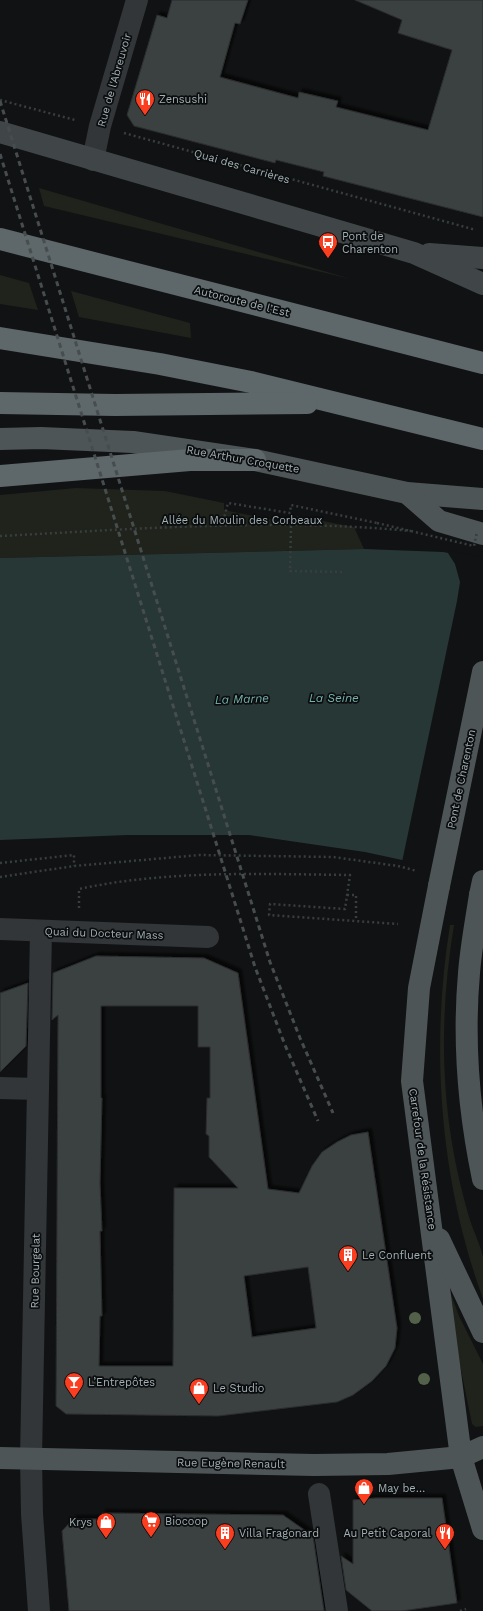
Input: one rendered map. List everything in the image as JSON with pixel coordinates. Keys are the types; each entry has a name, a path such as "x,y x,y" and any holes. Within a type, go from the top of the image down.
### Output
{"highway":[{"name":"Autoroute de l’Est","path":"0,239 483,363"},
{"path":"0,338 160,364 251,382 341,402 483,439"},
{"path":"0,403 115,405 341,402"},
{"path":"0,476 190,460 255,460"}],"main road":[{"path":"0,132 414,253 483,284"},
{"path":"414,253 483,258"},
{"name":"Rue Arthur Croquette","path":"0,440 41,438 132,442 255,460 407,492 483,499"},
{"path":"407,492 439,521 477,536"},
{"name":"Pont de Charenton","path":"439,886 483,672"},
{"name":"Carrefour de la Résistance","path":"439,886 419,988 412,1081 461,1457 483,1529"},
{"path":"482,888 469,974 467,1016 470,1100 483,1179"},
{"path":"431,1222 483,1332"},
{"path":"461,1457 483,1447"},
{"path":"461,1457 483,1464"},
{"name":"Rue Eugène Renault","path":"0,1458 314,1465 388,1464 461,1457"}],"street":[{"name":"Rue de l'Abreuvoir","path":"93,160 100,126 137,0"},
{"name":"Quai du Docteur Mass","path":"0,929 208,937"},
{"name":"Rue Bourgelat","path":"39,1611 32,1514 31,1458 41,931"},
{"path":"0,1088 38,1089"},
{"path":"319,1494 337,1611"}],"path":[{"name":"Quai des Carrières","path":"0,100 100,126 483,232"},
{"path":"222,526 228,504 290,513 291,505 377,523 474,546 477,536"},
{"name":"Allée du Moulin des Corbeaux","path":"0,536 222,526 290,526 394,530 444,534"},
{"path":"290,526 290,571 344,572"},
{"path":"0,864 74,855 74,866"},
{"path":"0,877 74,866 200,855 334,857 398,866 419,872"},
{"path":"78,932 79,889 116,881 203,873 350,875 345,909 270,904 270,915 398,924"},
{"path":"348,895 356,896 356,921"},
{"path":"460,1611 466,1610"}],"shaded area":[{"path":"39,188 351,279 44,206"},
{"path":"0,275 29,283 38,310 0,304"},
{"path":"71,291 190,323 191,338 79,317"},
{"path":"76,488 165,491 224,503 224,510 294,524 297,516 354,527 364,549 0,558 0,495"},
{"path":"450,925 454,925 447,980 444,1034 444,1061 448,1116 457,1171 469,1217 483,1257 483,1299 468,1254 457,1208 448,1161 443,1114 440,1067 441,1019 444,972"},
{"path":"449,1289 459,1316 483,1364 483,1426 476,1427 472,1424 451,1321"}],"water":[{"name":"La Seine","path":"364,549 443,552 483,559 483,882 402,860 365,852 249,835 128,835 0,840 0,558"}],"pier":[{"path":"446,550 483,557 483,884 402,862 460,582 455,564"}],"building":[{"path":"172,0 248,0 240,24 235,23 220,77 298,98 299,92 338,101 336,107 428,130 452,50 398,33 402,20 355,0 483,0 483,217 323,176 324,172 276,160 275,163 134,126 127,115 157,15 167,18"},
{"path":"96,956 204,958 238,973 268,1189 299,1193 312,1166 322,1152 351,1135 368,1132 397,1328 395,1348 386,1366 372,1381 353,1395 337,1402 218,1416 66,1414 56,1406 58,1015 52,1020 53,973","holes":["101,1006 198,1006 198,1047 210,1047 210,1098 207,1098 206,1134 209,1136 209,1157 238,1188 174,1188 173,1366 99,1366 100,1316 102,1316 100,1231 102,1231 100,1183 102,1098","308,1267 316,1328 252,1337 244,1276"]},
{"path":"28,983 26,1046 0,1072 0,993"},
{"path":"376,1498 442,1498 457,1603 402,1611 372,1611 346,1590 341,1556 353,1564 353,1500"},
{"path":"102,1513 283,1515 313,1536 324,1611 69,1611 62,1531 73,1519 102,1519"}],"railway":[{"path":"0,101 270,962 300,1038 333,1113"},
{"path":"0,154 255,967 285,1045 318,1121"}],"place":[{"name":"Zensushi","path":"145,116"},
{"name":"Pont de Charenton","path":"328,259"},
{"name":"Le Confluent","path":"348,1272"},
{"name":"L’Entrepôtes","path":"74,1399"},
{"name":"Le Studio","path":"199,1405"},
{"name":"May be…","path":"364,1505"},
{"name":"Biocoop","path":"151,1538"},
{"name":"Krys","path":"106,1539"},
{"name":"Villa Fragonard","path":"225,1550"},
{"name":"Au Petit Caporal","path":"445,1550"}],"water label":[{"name":"La Marne","path":"242,699"}]}
